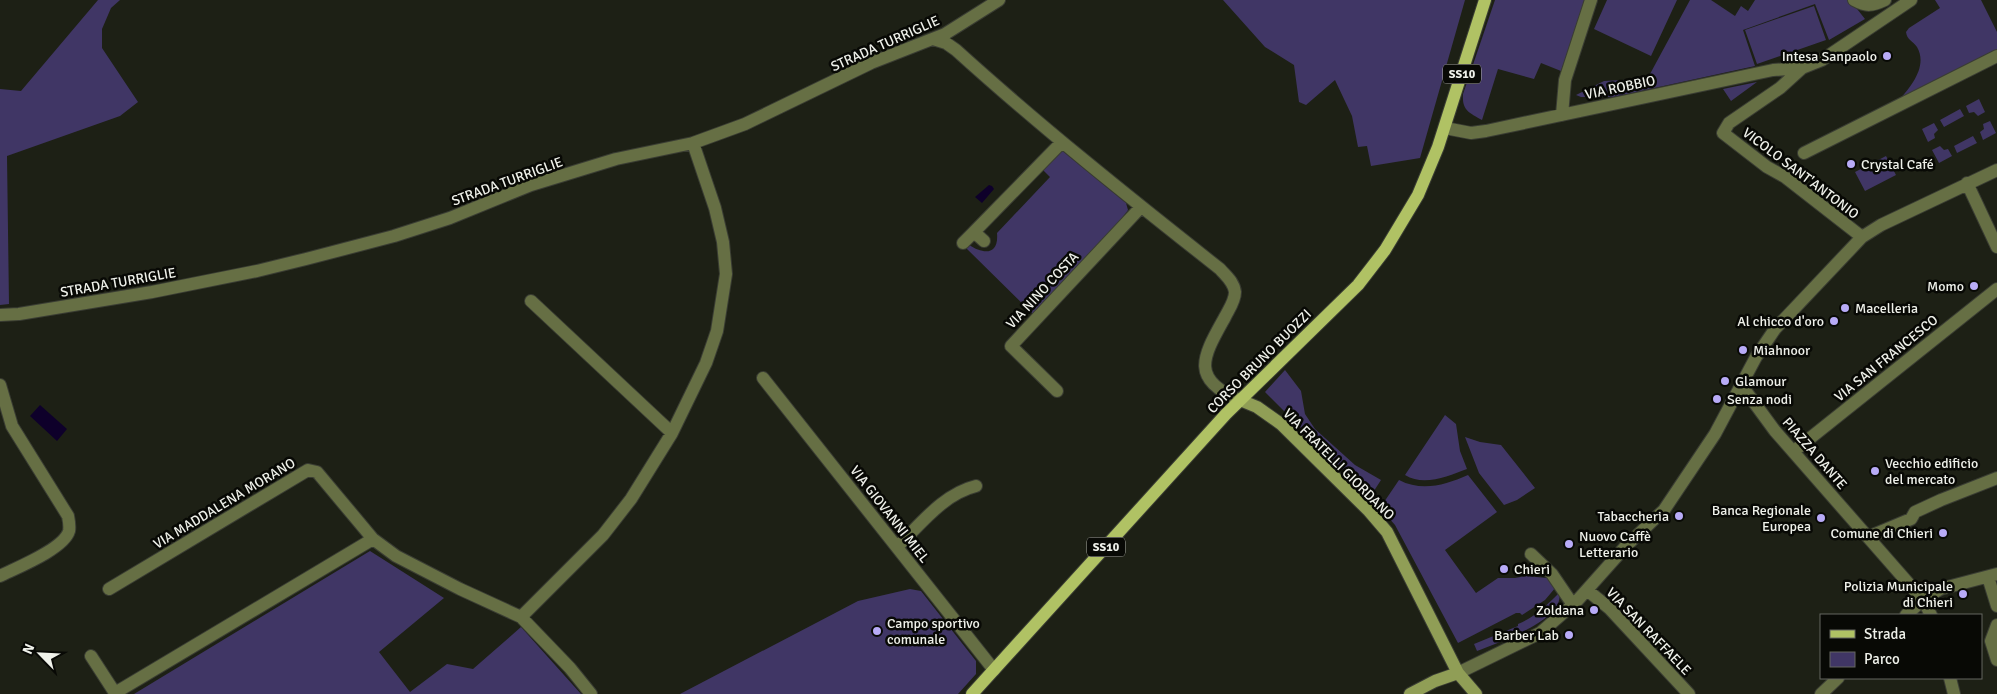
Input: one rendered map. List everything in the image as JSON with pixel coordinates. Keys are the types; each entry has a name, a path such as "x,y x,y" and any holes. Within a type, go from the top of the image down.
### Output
{"main road":[{"name":"CORSO BRUNO BUOZZI","path":"972,694 1240,400 1358,285 1385,250 1418,195 1445,128 1485,0"}],"street":[{"name":"STRADA TURRIGLIE","path":"0,315 19,314 152,292 257,271 394,236 450,218 531,185 616,159 693,143 745,124 871,63 946,34 999,0"},
{"path":"1562,115 1565,80 1591,0"},
{"path":"1854,0 1864,6 1872,6 1885,0"},
{"path":"1802,68 1822,60 1911,0"},
{"name":"VIA FRATELLI GIORDANO","path":"933,38 946,43 956,50 1027,114 1220,269 1232,283 1235,291 1233,301 1206,353 1204,367 1208,376 1223,393 1257,407 1281,424 1369,511 1387,532 1458,673 1476,694"},
{"path":"1804,153 1997,56"},
{"name":"VIA ROBBIO","path":"1445,128 1471,133 1773,70 1802,68"},
{"name":"VICOLO SANT'ANTONIO","path":"1802,68 1780,88 1729,123 1723,133 1767,167 1785,177 1862,238"},
{"path":"963,242 1062,142"},
{"path":"521,617 603,534 631,499 672,434 706,363 716,331 726,274 723,242 715,208 693,143"},
{"path":"1410,694 1540,633 1587,590 1626,546 1664,510 1715,434 1756,358 1775,329 1862,238 1881,225 1997,170"},
{"path":"1967,183 1997,247"},
{"name":"VIA NINO COSTA","path":"1057,391 1011,346 1141,206"},
{"path":"974,232 984,242"},
{"name":"VIA SAN FRANCESCO","path":"1794,450 1997,289"},
{"path":"531,301 672,434"},
{"name":"VIA GIOVANNI MIEL","path":"763,378 994,670"},
{"path":"0,385 12,426 68,516 69,524 68,533 64,540 52,549 0,576"},
{"name":"PIAZZA DANTE","path":"1742,386 1775,431 1794,450 1868,537 1928,596 1931,614"},
{"name":"VIA MADDALENA MORANO","path":"109,589 308,470 317,472 373,539 396,556 460,590 521,617 570,668 591,694"},
{"path":"1868,537 1912,519 1915,512 1941,500 1997,478"},
{"path":"897,547 946,499 964,489 976,486"},
{"path":"91,656 115,694 373,539"},
{"path":"1531,554 1552,574 1569,599"},
{"path":"1907,614 1928,596 1993,575 1997,606"},
{"name":"VIA SAN RAFFAELE","path":"1587,590 1609,608 1689,694"},
{"path":"1997,625 1991,641 1997,660"},
{"path":"1821,694 1837,679"},
{"path":"1950,679 1954,694"}],"green space":[{"path":"98,0 120,0 111,8 102,29 102,48 138,102 120,116 7,156 9,304 0,305 0,89 21,91"},
{"path":"1223,0 1465,0 1420,158 1371,166 1367,146 1358,147 1352,116 1335,80 1306,105 1299,102 1294,65 1265,47"},
{"path":"1495,0 1585,0 1561,71 1541,63 1534,79 1498,69 1482,120 1467,110 1463,94"},
{"path":"1607,0 1677,0 1651,56 1594,29"},
{"path":"1690,0 1711,0 1735,16 1741,6 1748,11 1755,0 1850,0 1865,19 1829,40 1815,4 1743,30 1755,66 1613,97 1581,97 1576,95 1604,81 1640,79 1650,74"},
{"path":"1935,0 1981,0 1997,32 1997,56 1899,100 1917,76 1921,61 1917,47 1909,39 1906,32 1909,28 1940,8"},
{"path":"1814,6 1826,40 1757,64 1745,30"},
{"path":"1757,82 1731,101 1723,89"},
{"path":"1979,99 1985,112 1978,116 1974,112 1969,113 1966,106"},
{"path":"1960,109 1964,116 1944,127 1940,120"},
{"path":"1990,121 1996,133 1983,140 1980,132 1984,129 1983,124"},
{"path":"1934,123 1938,130 1934,134 1935,138 1928,142 1922,129"},
{"path":"1973,136 1977,143 1957,153 1954,146"},
{"path":"1940,146 1944,150 1948,149 1952,156 1939,163 1932,150"},
{"path":"1060,149 1126,203 1128,210 1033,314 966,248 969,245 985,251 993,249 997,240 997,233 1050,177 1041,168"},
{"path":"1886,156 1896,175 1865,191 1855,172"},
{"path":"1285,370 1301,391 1305,414 1315,429 1355,465 1381,480 1370,497 1265,392"},
{"path":"1445,415 1456,424 1460,451 1467,469 1428,480 1420,480 1405,475"},
{"path":"1465,437 1480,442 1501,445 1535,488 1517,500 1504,505 1479,473"},
{"path":"1468,475 1497,512 1445,550 1476,593 1498,578 1526,576 1547,578 1556,587 1545,600 1522,615 1516,613 1458,643 1395,525 1380,508 1399,480 1416,486 1434,486"},
{"path":"370,551 444,598 379,652 410,692 447,664 473,669 521,627 581,694 134,694"},
{"name":"Campo sportivo comunale","path":"910,589 921,591 976,661 976,674 958,694 680,694 858,601"},
{"path":"1559,593 1558,603 1552,612 1541,621 1514,636 1477,651 1474,644 1518,626 1518,624 1540,611"}],"shaded area":[{"path":"989,185 994,189 982,203 975,197"},
{"path":"40,405 67,429 57,441 30,416"}],"place":[{"name":"Intesa Sanpaolo","path":"1887,56"},
{"name":"Crystal Café","path":"1851,164"},
{"name":"Momo","path":"1974,286"},
{"name":"Macelleria","path":"1845,308"},
{"name":"Al chicco d'oro","path":"1834,321"},
{"name":"Miahnoor","path":"1743,350"},
{"name":"Glamour","path":"1725,381"},
{"name":"Senza nodi","path":"1717,399"},
{"name":"Vecchio edificio del mercato","path":"1875,471"},
{"name":"Tabaccheria","path":"1679,516"},
{"name":"Banca Regionale Europea","path":"1821,518"},
{"name":"Comune di Chieri","path":"1943,533"},
{"name":"Nuovo Caffè Letterario","path":"1569,544"},
{"name":"Chieri","path":"1504,569"},
{"name":"Polizia Municipale di Chieri","path":"1963,594"},
{"name":"Zoldana","path":"1594,610"},
{"name":"Campo sportivo comunale","path":"877,631"},
{"name":"Barber Lab","path":"1569,635"}]}
